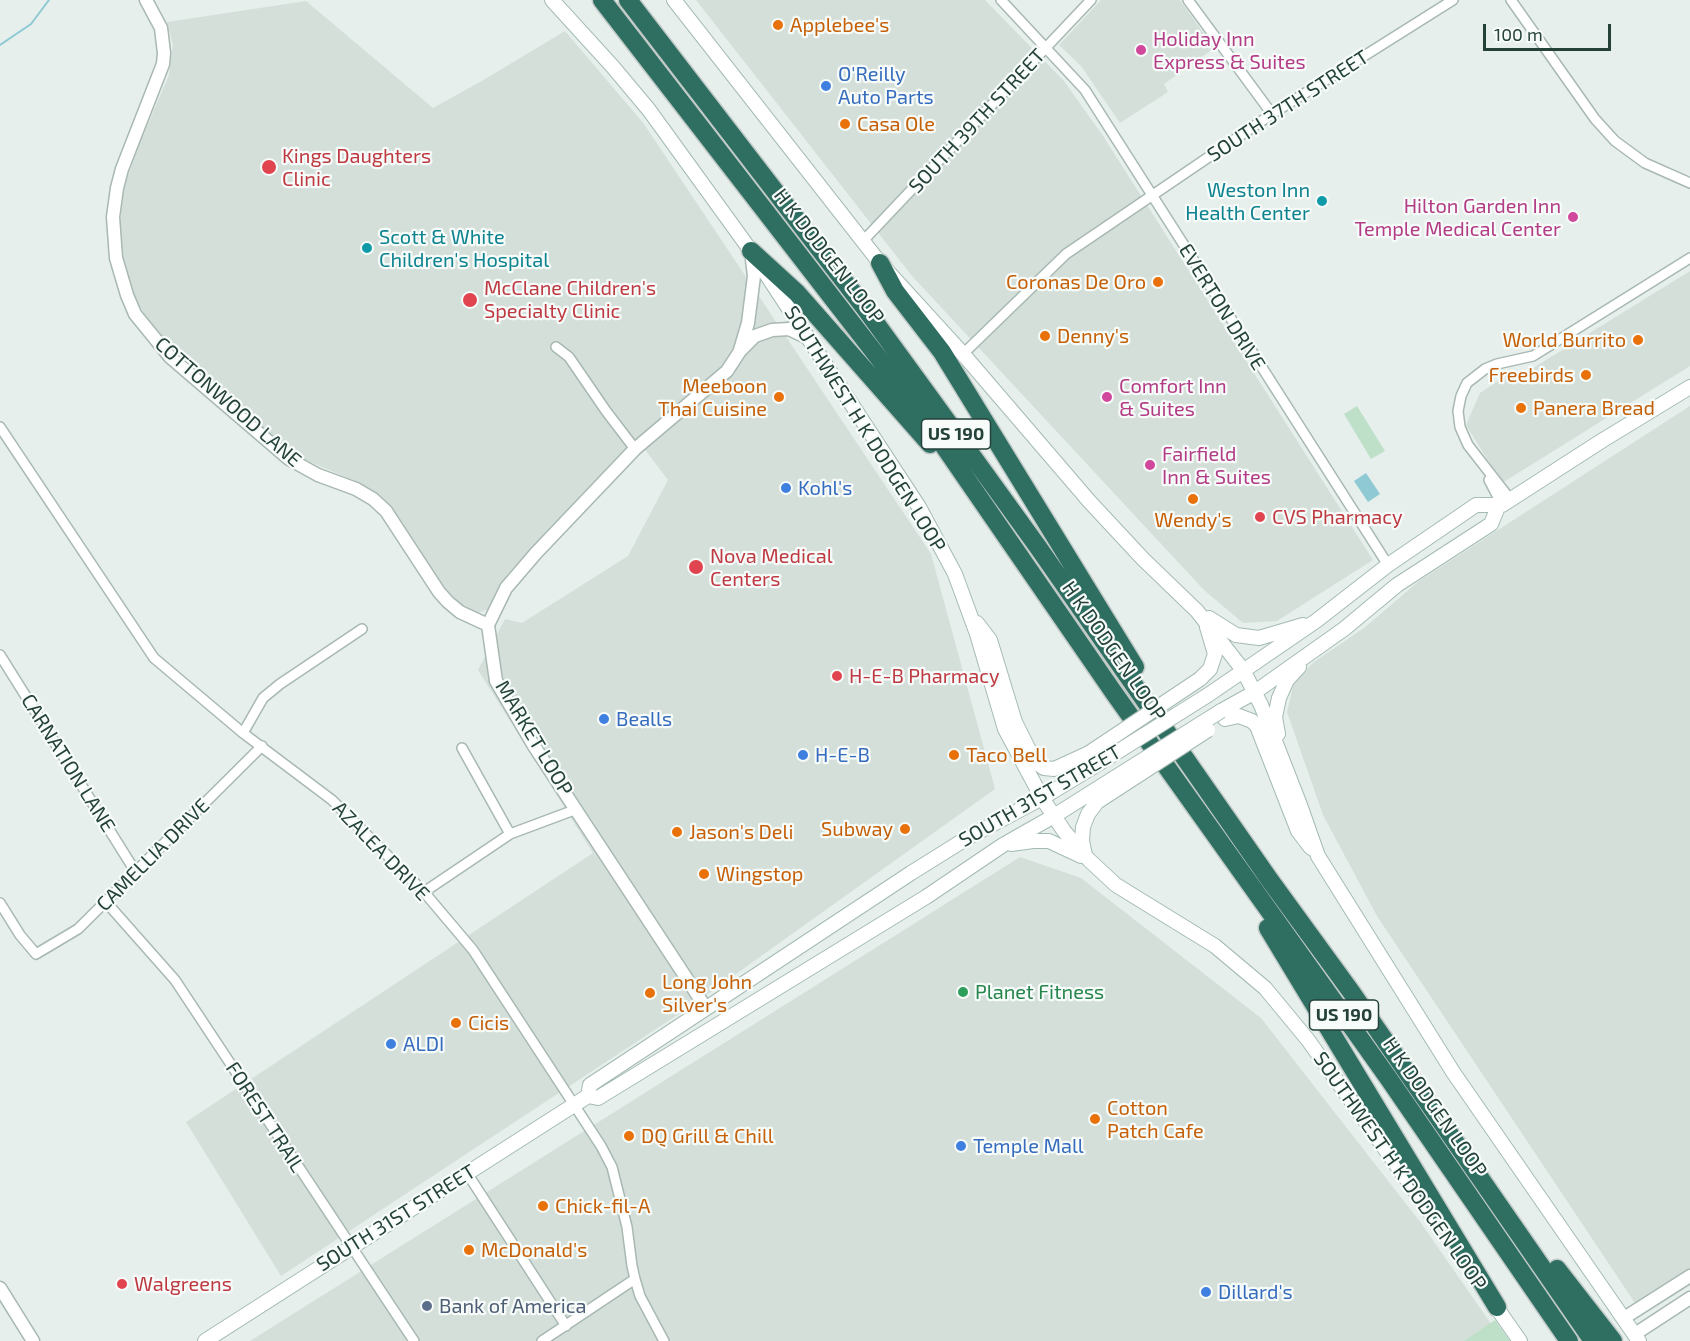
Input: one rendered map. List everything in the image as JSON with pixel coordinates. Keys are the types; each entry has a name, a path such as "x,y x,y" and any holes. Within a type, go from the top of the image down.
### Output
{"highway":[{"name":"H K DODGEN LOOP","path":"602,0 919,410 1033,572 1114,693 1389,1080 1569,1341"},
{"name":"H K DODGEN LOOP","path":"628,0 931,399 1593,1341"},
{"path":"751,251 797,293 911,422 1033,572"},
{"path":"880,263 895,291 942,351 1152,695 1243,830 1269,879"},
{"path":"1114,693 1163,775 1265,922 1497,1307"},
{"path":"1446,1129 1613,1341"}],"main road":[{"name":"SOUTHWEST H K DODGEN LOOP","path":"552,0 614,67 649,110 751,251 919,507 955,574 969,611 1005,729 1042,798 1064,831 1087,858 1116,885 1215,946 1265,988 1308,1040 1520,1341"},
{"path":"674,0 880,263 963,354 1089,501 1143,559 1201,615 1243,670 1255,692 1284,763 1318,856"},
{"name":"SOUTH 31ST STREET","path":"205,1341 588,1096 597,1098 608,1092 926,897 1003,845 1114,784 1223,715 1344,628 1397,585 1491,524 1504,504 1690,387"},
{"name":"SOUTH 31ST STREET","path":"588,1096 590,1085 967,838 1042,798 1094,758 1208,694 1316,621 1388,565 1476,505 1504,504"},
{"path":"969,611 990,640 1016,722 1033,758 1044,768 1054,769 1094,758 1200,679 1210,669 1215,654 1201,615"},
{"path":"1201,615 1236,635 1259,638 1316,621"},
{"path":"1284,763 1275,717 1279,698 1287,680 1300,665 1344,628"},
{"path":"1223,715 1239,716 1252,721 1257,726 1298,831 1318,856 1454,1072 1637,1338"},
{"path":"1087,858 1082,841 1083,827 1088,814 1114,784"},
{"path":"1003,845 1033,841 1049,842 1087,858"}],"street":[{"name":"COTTONWOOD LANE","path":"147,0 160,28 163,41 163,63 122,169 113,217 116,258 135,314 170,357 289,459 318,475 356,489 373,499 386,511 439,592 448,602 460,612 488,625"},
{"name":"EVERTON DRIVE","path":"1001,0 1085,90 1388,565"},
{"name":"SOUTH 39TH STREET","path":"863,242 1091,0"},
{"path":"1188,0 1272,114"},
{"name":"SOUTH 37TH STREET","path":"963,354 1066,254 1272,114 1452,0"},
{"path":"1511,0 1595,118 1615,141 1645,163 1690,183"},
{"path":"740,351 748,323 754,276 751,251"},
{"path":"1504,504 1468,445 1460,427 1458,411 1467,383 1485,369 1497,364 1533,356 1690,258"},
{"path":"488,625 506,588 536,553 634,449 727,371 740,351 755,336 772,330 789,329 810,339"},
{"path":"556,347 569,357 634,449"},
{"name":"AZALEA DRIVE","path":"0,427 154,658 243,733 332,800 424,892 474,951 601,1146 612,1167 627,1227 640,1296 664,1341"},
{"name":"MARKET LOOP","path":"488,625 496,681 534,746 577,808 706,1008"},
{"path":"243,733 263,698 362,629"},
{"name":"CARNATION LANE","path":"0,655 135,871"},
{"name":"CAMELLIA DRIVE","path":"0,903 36,954 78,929 262,746"},
{"path":"462,748 510,834"},
{"path":"424,892 510,834 577,808"},
{"name":"FOREST TRAIL","path":"106,902 175,980 414,1341"},
{"path":"467,1173 566,1326"},
{"path":"1624,1318 1690,1276"},
{"path":"542,1341 635,1279"},
{"path":"0,1288 33,1341"},
{"path":"1637,1338 1690,1298"}],"shaded area":[{"path":"696,0 985,0 1064,81 1103,136 1373,560 1277,621 1243,623 1204,590 912,276"},
{"path":"1101,0 1180,0 1214,48 1164,84 1168,92 1120,123 1081,66 1059,45"},
{"path":"306,1 433,108 565,31 644,124 931,554 995,789 694,1004 281,1276 186,1122 593,853 478,670 505,619 522,623 628,556 668,480 637,439 510,571 496,591 489,609 475,614 457,601 441,583 403,524 379,495 353,480 303,459 278,443 171,348 151,324 136,300 129,282 124,264 120,227 122,194 138,147 169,75 173,45 167,22"},
{"path":"1690,271 1690,366 1502,483 1466,425 1480,393 1510,373 1525,373"},
{"path":"1690,406 1690,1271 1637,1306 1377,916 1323,815 1287,712 1294,682 1314,662 1364,628 1419,581"},
{"path":"1020,857 1081,878 1261,1018 1421,1223 1503,1341 250,1341"}],"green space":[{"path":"1357,406 1385,451 1371,459 1344,414"},
{"path":"1495,1320 1510,1341 1464,1341 1486,1326"}],"water":[{"path":"1366,473 1380,494 1368,502 1354,481"}],"waterway":[{"path":"0,45 31,24 49,0"}],"place":[{"name":"Applebee's","path":"778,25"},
{"name":"Holiday Inn Express & Suites","path":"1141,50"},
{"name":"O'Reilly Auto Parts","path":"826,86"},
{"name":"Casa Ole","path":"845,124"},
{"name":"Kings Daughters Clinic","path":"269,167"},
{"name":"Weston Inn Health Center","path":"1322,201"},
{"name":"Hilton Garden Inn Temple Medical Center","path":"1573,217"},
{"name":"Scott & White Children's Hospital","path":"367,248"},
{"name":"Coronas De Oro","path":"1158,282"},
{"name":"McClane Children's Specialty Clinic","path":"470,300"},
{"name":"Denny's","path":"1045,336"},
{"name":"World Burrito","path":"1638,340"},
{"name":"Freebirds","path":"1586,375"},
{"name":"Meeboon Thai Cuisine","path":"779,397"},
{"name":"Comfort Inn & Suites","path":"1107,397"},
{"name":"Panera Bread","path":"1521,408"},
{"name":"Fairfield Inn & Suites","path":"1150,465"},
{"name":"Kohl's","path":"786,488"},
{"name":"Wendy's","path":"1193,499"},
{"name":"CVS Pharmacy","path":"1260,517"},
{"name":"Nova Medical Centers","path":"696,567"},
{"name":"H-E-B Pharmacy","path":"837,676"},
{"name":"Bealls","path":"604,719"},
{"name":"H-E-B","path":"803,755"},
{"name":"Taco Bell","path":"954,755"},
{"name":"Subway","path":"905,829"},
{"name":"Jason's Deli","path":"677,832"},
{"name":"Wingstop","path":"704,874"},
{"name":"Planet Fitness","path":"963,992"},
{"name":"Long John Silver's","path":"650,993"},
{"name":"Cicis","path":"456,1023"},
{"name":"ALDI","path":"391,1044"},
{"name":"Cotton Patch Cafe","path":"1095,1119"},
{"name":"DQ Grill & Chill","path":"629,1136"},
{"name":"Temple Mall","path":"961,1146"},
{"name":"Chick-fil-A","path":"543,1206"},
{"name":"McDonald's","path":"469,1250"},
{"name":"Walgreens","path":"122,1284"},
{"name":"Dillard's","path":"1206,1292"},
{"name":"Bank of America","path":"427,1306"}]}
